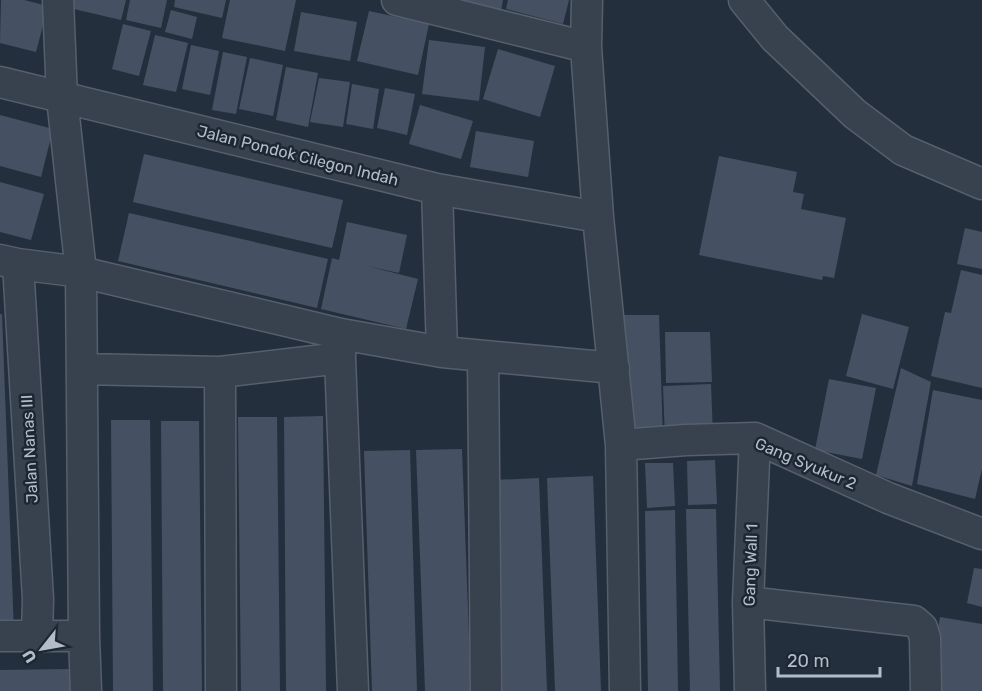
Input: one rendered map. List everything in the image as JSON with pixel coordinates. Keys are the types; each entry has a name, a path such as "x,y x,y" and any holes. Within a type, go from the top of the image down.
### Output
{"street":[{"path":"58,0 62,98 81,272 86,691"},
{"path":"397,0 586,47"},
{"path":"587,0 586,47 598,217 621,445 625,691"},
{"path":"744,0 775,38 863,120 903,150 982,184"},
{"name":"Jalan Pondok Cilegon Indah","path":"0,82 437,189 598,217"},
{"path":"437,189 442,352"},
{"path":"9,262 81,272 341,346 442,352 614,368"},
{"name":"Jalan Nanas III","path":"9,262 38,599 37,635"},
{"path":"83,369 220,372 341,346"},
{"path":"341,346 353,691"},
{"path":"483,356 486,691"},
{"path":"220,372 221,691"},
{"name":"Gang Syukur 2","path":"621,445 755,438 888,498 982,534"},
{"name":"Gang Wall 1","path":"750,691 748,602 755,438"},
{"path":"748,602 914,621 922,627 925,638 926,691"},
{"path":"0,636 84,636"}],"building":[{"path":"1,0 24,0 48,6 36,52 0,43"},
{"path":"63,0 126,0 121,20 61,6"},
{"path":"130,0 167,0 161,28 126,20"},
{"path":"175,0 226,0 222,18 174,7"},
{"path":"230,0 296,0 285,51 222,38"},
{"path":"454,0 503,0 501,11"},
{"path":"508,0 569,0 563,24 506,9"},
{"path":"171,10 197,17 192,39 165,32"},
{"path":"369,11 429,24 418,75 357,61"},
{"path":"301,12 357,22 350,61 294,51"},
{"path":"123,24 151,31 139,76 112,69"},
{"path":"155,35 188,43 176,92 143,85"},
{"path":"429,40 485,47 479,101 422,94"},
{"path":"191,45 219,51 210,95 182,89"},
{"path":"498,49 555,66 540,117 483,99"},
{"path":"223,52 247,57 236,114 212,110"},
{"path":"250,58 283,65 273,116 239,109"},
{"path":"286,67 318,73 308,127 276,120"},
{"path":"319,78 350,82 343,127 310,122"},
{"path":"352,84 379,89 373,129 346,124"},
{"path":"385,88 415,94 407,135 377,128"},
{"path":"420,105 473,121 461,159 409,144"},
{"path":"0,115 53,129 41,177 0,166"},
{"path":"476,131 534,141 528,177 470,167"},
{"path":"144,154 343,200 332,248 133,202"},
{"path":"719,156 797,172 793,192 804,194 801,209 846,218 834,278 823,276 822,280 699,255"},
{"path":"0,182 44,194 31,240 0,232"},
{"path":"129,213 328,259 317,308 118,261"},
{"path":"347,222 407,235 399,273 367,266 418,279 406,329 321,309 332,258 339,260"},
{"path":"965,228 982,232 982,269 957,264"},
{"path":"961,270 982,275 982,388 931,376 945,312 951,313"},
{"path":"0,314 2,314 14,632 0,633"},
{"path":"862,314 909,327 893,389 846,376"},
{"path":"624,315 659,315 663,439 627,440"},
{"path":"665,332 710,332 712,382 666,383"},
{"path":"901,368 931,382 912,486 876,475"},
{"path":"829,379 876,388 862,459 815,450"},
{"path":"711,384 713,436 665,439 663,386"},
{"path":"933,390 982,400 982,469 975,499 917,484"},
{"path":"323,416 326,691 286,691 284,417"},
{"path":"238,417 277,417 280,691 241,691"},
{"path":"111,420 150,420 153,691 113,691"},
{"path":"161,421 199,421 202,691 163,691"},
{"path":"462,449 471,691 425,691 416,450"},
{"path":"410,450 417,691 372,691 364,451"},
{"path":"715,460 717,504 688,505 687,461"},
{"path":"645,463 673,463 675,506 647,508"},
{"path":"593,476 601,691 555,691 547,478"},
{"path":"539,478 547,691 501,691 494,480"},
{"path":"686,509 716,509 720,691 690,691"},
{"path":"675,510 678,691 648,691 645,511"},
{"path":"974,568 982,569 982,607 967,603"},
{"path":"940,617 982,624 982,691 927,691"},
{"path":"70,669 70,691 0,691 0,670"}]}
